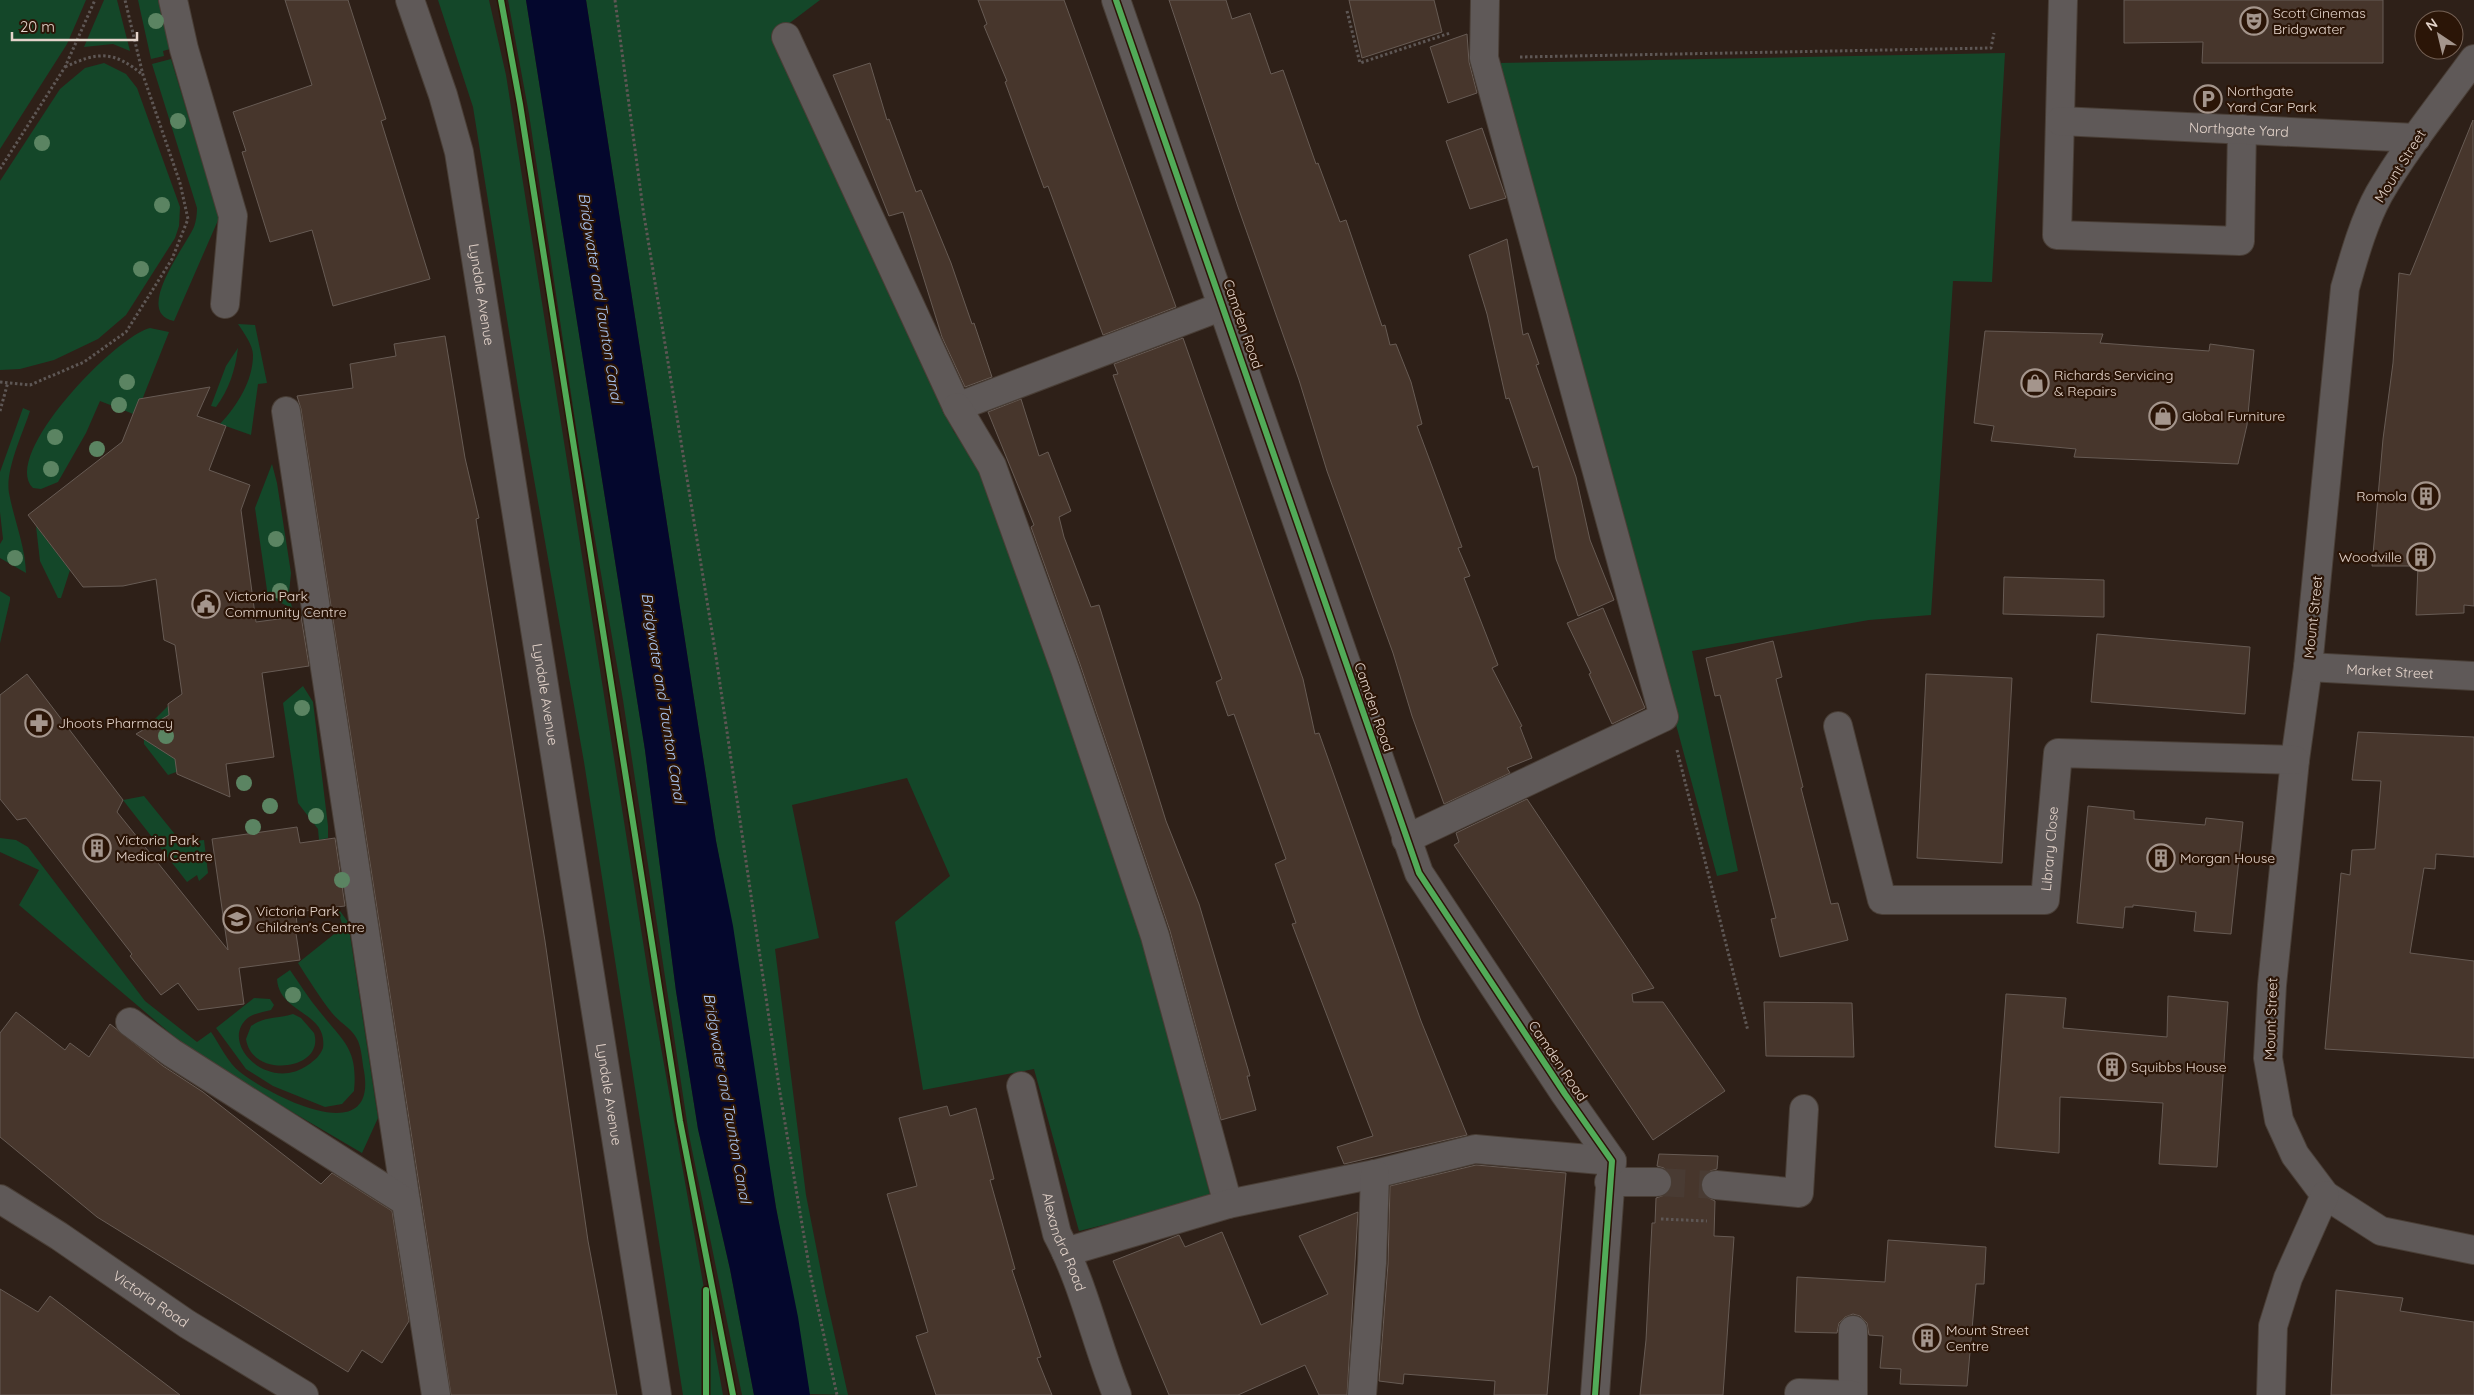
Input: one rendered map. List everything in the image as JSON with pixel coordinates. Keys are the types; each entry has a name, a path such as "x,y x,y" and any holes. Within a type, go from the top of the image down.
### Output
{"street":[{"path":"173,0 184,49 232,216 225,304"},
{"name":"Lyndale Avenue","path":"410,0 444,95 459,152 657,1395"},
{"name":"Camden Road","path":"1116,0 1224,306 1419,873 1565,1094 1610,1171"},
{"path":"2063,0 2057,236 2240,241 2242,129"},
{"path":"1406,839 1664,717 1484,58 1485,11"},
{"path":"786,37 956,407 992,466 1065,669 1155,936 1228,1204"},
{"name":"Mount Street","path":"2474,59 2416,138 2379,195 2356,248 2345,288 2308,667 2295,760 2272,986 2268,1058 2279,1120 2295,1155 2325,1196 2381,1232 2474,1250"},
{"name":"Northgate Yard","path":"2060,121 2416,138"},
{"path":"956,407 1224,306"},
{"path":"286,411 436,1395"},
{"name":"Market Street","path":"2308,667 2474,676"},
{"name":"Library Close","path":"1838,726 1882,900 2045,900 2058,753 2295,760"},
{"path":"130,1022 180,1058 406,1202"},
{"name":"Alexandra Road","path":"1021,1086 1057,1234 1066,1252 1103,1361 1117,1395"},
{"path":"1716,1185 1799,1193 1804,1109"},
{"path":"1066,1252 1228,1204 1375,1174 1475,1149 1610,1171 1657,1182"},
{"path":"1595,1395 1610,1171"},
{"path":"1362,1395 1372,1263 1375,1174"},
{"path":"2271,1395 2273,1326 2288,1278 2325,1196"},
{"name":"Victoria Road","path":"0,1199 59,1236 187,1324 304,1395"},
{"path":"1799,1393 1853,1395 1853,1330"}],"path":[{"path":"0,169 65,67 95,0"},
{"path":"0,382 30,385 84,362 126,332 172,259 188,219 180,183 143,75 125,0"},
{"path":"615,0 643,208 715,650 780,1093 810,1272 837,1395"},
{"path":"1346,11 1360,63 1485,11"},
{"path":"1484,58 1991,48 1994,33"},
{"path":"65,67 99,54 113,56 130,64 143,75"},
{"path":"0,411 8,382"},
{"path":"1664,717 1680,760 1748,1031"},
{"path":"1607,1217 1716,1221"}],"green space":[{"path":"0,0 86,0 67,44 0,149"},
{"path":"104,0 117,0 130,51 113,44 84,47"},
{"path":"138,0 158,0 170,49 163,51 164,56 151,59"},
{"path":"438,0 489,0 506,75 650,986 723,1395 683,1395 584,762 520,400 473,107"},
{"path":"508,0 526,0 645,750 676,991 698,1129 730,1269 754,1395 742,1395 689,1135 623,700 579,447 529,114"},
{"path":"586,0 820,0 775,34 954,432 977,461 989,485 1140,934 1211,1198 1079,1231 1034,1069 923,1090 895,922 950,876 907,778 792,805 819,938 775,949 806,1195 848,1395 809,1394 768,1161 716,841"},
{"path":"2005,53 1992,282 1953,281 1931,615 1869,620 1692,651 1738,871 1717,876 1497,63"},
{"path":"171,59 219,218 174,321 163,315 159,306 160,293 165,278 194,227 197,208 152,64"},
{"path":"104,63 126,74 137,88 180,207 179,226 175,238 126,315 98,339 54,360 20,369 0,370 0,181 60,89 85,68"},
{"path":"238,324 255,325 267,383 258,384 251,435 220,424 243,392 252,365 252,347"},
{"path":"150,328 169,332 136,415 100,401 86,433 58,482 41,489 33,488 27,472 33,450 47,425 66,399 89,373 113,352 134,336"},
{"path":"238,348 228,386 216,407 211,406 226,366"},
{"path":"23,408 30,411 15,452 8,484 24,552 26,573 0,558 0,544 3,539 0,512 0,472"},
{"path":"272,464 277,483 291,573 289,593 292,608 268,597 255,508"},
{"path":"36,526 70,570 61,598 58,598 40,561"},
{"path":"0,591 10,597 10,600 0,643"},
{"path":"303,686 313,702 328,826 328,838 319,840 318,829 298,803 283,703"},
{"path":"170,704 179,771 168,775 144,744 144,730"},
{"path":"144,796 182,843 204,840 208,873 199,881 197,875 187,882 123,800"},
{"path":"0,838 16,840 28,847 145,1001 197,1042 211,1032 232,1064 254,1082 296,1103 318,1110 339,1113 355,1109 364,1095 364,1071 360,1048 356,1037 332,1013 298,963 343,927 337,907 348,922 378,1118 362,1153 197,1056 19,905 39,870 0,852"},
{"path":"290,970 312,1002 342,1039 351,1055 355,1077 354,1091 342,1104 325,1107 273,1086 246,1069 216,1028 254,998 270,999 274,1005 271,1010 249,1017 241,1027 239,1039 243,1050 251,1061 263,1069 277,1073 292,1072 308,1065 319,1056 323,1048 323,1036 311,1019 286,999 280,990 277,979"},
{"path":"293,1014 301,1018 314,1033 315,1046 309,1055 299,1062 287,1065 273,1065 261,1061 251,1052 246,1039 251,1026 266,1019"}],"water":[{"name":"Bridgwater and Taunton Canal","path":"526,0 586,0 716,841 733,926 776,1208 798,1317 810,1395 754,1395 730,1269 698,1129 676,991 645,750"}],"building":[{"path":"285,0 348,0 386,119 381,121 430,279 333,306 312,230 270,242 242,152 246,151 233,112 312,85"},
{"path":"978,0 1064,0 1176,307 1103,335 1048,186 1044,188 1005,82 1007,81 984,26 987,24"},
{"path":"1169,0 1226,0 1232,19 1250,13 1271,74 1283,70 1316,164 1318,163 1340,222 1346,220 1382,326 1385,325 1390,345 1396,344 1411,382 1422,424 1417,426 1462,547 1458,548 1470,576 1464,578 1498,665 1492,668 1522,726 1520,727 1532,758 1507,768 1510,773 1444,804 1412,716 1393,653 1327,471 1299,380 1238,207"},
{"path":"1349,0 1434,0 1442,32 1362,58"},
{"name":"Scott Cinemas Bridgwater","path":"2124,0 2383,0 2383,63 2202,63 2203,42 2124,43"},
{"path":"1467,34 1469,62 1477,93 1448,103 1430,47"},
{"path":"870,63 887,120 889,119 916,192 921,190 951,263 992,377 965,387 942,337 903,212 889,216 833,75"},
{"path":"2473,120 2474,606 2464,605 2464,613 2416,615 2418,566 2372,566 2383,439 2393,363 2399,273 2410,275"},
{"path":"1482,128 1506,198 1470,209 1446,141"},
{"path":"1507,239 1523,335 1528,333 1539,364 1536,365 1576,477 1590,540 1614,600 1578,616 1556,559 1538,466 1533,468 1509,398 1506,399 1487,314 1469,255"},
{"path":"1985,331 2103,334 2100,343 2209,351 2210,344 2254,350 2247,425 2238,464 2074,457 2076,449 1991,441 1994,426 1974,423"},
{"path":"445,336 465,458 479,518 476,519 545,941 588,1241 617,1395 451,1395 301,409 297,396 353,388 350,364 396,356 394,344"},
{"path":"1183,338 1303,679 1315,734 1319,733 1421,1021 1467,1135 1344,1164 1337,1147 1373,1136 1292,924 1296,923 1275,864 1286,859 1234,714 1228,716 1216,682 1222,679 1113,375 1118,374 1114,364"},
{"name":"Victoria Park Community Centre","path":"210,387 197,416 226,426 209,470 250,485 241,510 256,622 301,616 309,666 262,673 274,757 226,764 230,797 177,774 175,759 136,734 169,715 168,704 182,694 175,645 164,640 156,579 123,586 83,587 28,515 122,442 139,399"},
{"path":"1021,399 1039,456 1048,452 1071,511 1059,517 1064,537 1091,607 1099,605 1166,821 1199,904 1250,1076 1247,1076 1256,1110 1221,1120 1170,931 1080,664 1031,527 1034,525 988,412"},
{"path":"2004,577 2104,580 2104,617 2003,614"},
{"path":"1603,608 1645,708 1612,724 1589,674 1591,673 1567,623"},
{"path":"2097,634 2250,647 2245,714 2091,702"},
{"path":"1773,641 1782,677 1776,679 1803,787 1801,788 1831,904 1838,903 1848,940 1780,957 1771,919 1776,918 1720,695 1715,696 1706,658"},
{"path":"27,674 123,800 117,812 228,950 212,839 297,827 300,843 335,838 345,906 296,912 297,926 295,927 300,960 239,968 244,1004 198,1010 178,983 161,995 130,956 132,954 26,818 17,820 0,799 0,695"},
{"path":"1926,674 2012,678 2002,863 1917,858"},
{"path":"2358,732 2474,737 2474,857 2436,854 2435,869 2424,868 2410,953 2474,961 2474,1058 2325,1049 2341,873 2350,875 2352,850 2375,849 2381,781 2352,780"},
{"path":"1527,799 1654,988 1632,994 1633,1002 1663,1002 1725,1091 1653,1140 1454,845 1459,842 1456,833"},
{"name":"Morgan House","path":"2088,806 2134,811 2134,819 2205,825 2206,818 2243,822 2231,934 2194,931 2196,912 2133,905 2133,907 2125,907 2123,928 2077,923"},
{"name":"Squibbs House","path":"2006,994 2066,998 2063,1028 2167,1037 2168,996 2228,1002 2217,1167 2159,1164 2163,1103 2060,1097 2059,1153 1995,1147"},
{"path":"1764,1002 1852,1003 1854,1057 1766,1056"},
{"path":"16,1012 65,1050 70,1043 89,1057 110,1024 163,1066 203,1092 321,1184 332,1173 392,1211 409,1321 382,1363 362,1350 348,1372 97,1217 0,1137 0,1033"},
{"path":"947,1106 950,1116 976,1108 994,1179 990,1180 1015,1269 1012,1270 1041,1357 1037,1358 1052,1395 936,1395 916,1336 928,1332 887,1194 917,1186 899,1118"},
{"path":"1659,1154 1718,1156 1717,1169 1710,1171 1704,1176 1700,1184 1702,1191 1707,1197 1715,1201 1714,1236 1734,1237 1723,1395 1640,1395 1646,1340 1652,1223 1655,1223 1656,1198 1665,1195 1671,1189 1673,1182 1670,1174 1664,1168 1657,1166"},
{"path":"1476,1165 1566,1173 1547,1395 1494,1395 1495,1381 1404,1374 1403,1384 1379,1381 1388,1264 1390,1186"},
{"path":"1358,1212 1347,1395 1319,1395 1305,1365 1238,1395 1169,1395 1113,1261 1179,1235 1185,1247 1222,1232 1261,1325 1328,1294 1299,1236"},
{"path":"1888,1240 1986,1247 1984,1284 1976,1284 1967,1386 1900,1384 1901,1369 1880,1368 1883,1336 1869,1335 1867,1323 1860,1316 1853,1314 1845,1317 1839,1323 1837,1333 1795,1332 1797,1277 1885,1282"},
{"path":"0,1289 38,1312 50,1296 180,1395 0,1395"},
{"path":"2336,1290 2403,1298 2400,1311 2474,1322 2474,1395 2331,1395"}],"tunnel":[{"path":"1657,1182 1716,1185"}],"cycle path":[{"path":"501,0 520,104 680,1121 733,1395"},
{"path":"1116,0 1419,873 1565,1094 1612,1161 1595,1395"},
{"path":"706,1290 706,1395"}],"place":[{"name":"Scott Cinemas Bridgwater","path":"2254,21"},
{"name":"Northgate Yard Car Park","path":"2208,99"},
{"name":"Richards Servicing & Repairs","path":"2035,383"},
{"name":"Global Furniture","path":"2163,416"},
{"name":"Romola","path":"2426,496"},
{"name":"Woodville","path":"2421,557"},
{"name":"Victoria Park Community Centre","path":"206,604"},
{"name":"Jhoots Pharmacy","path":"39,723"},
{"name":"Victoria Park Medical Centre","path":"97,848"},
{"name":"Morgan House","path":"2161,858"},
{"name":"Victoria Park Children's Centre","path":"237,919"},
{"name":"Squibbs House","path":"2112,1067"},
{"name":"Mount Street Centre","path":"1927,1338"}]}
